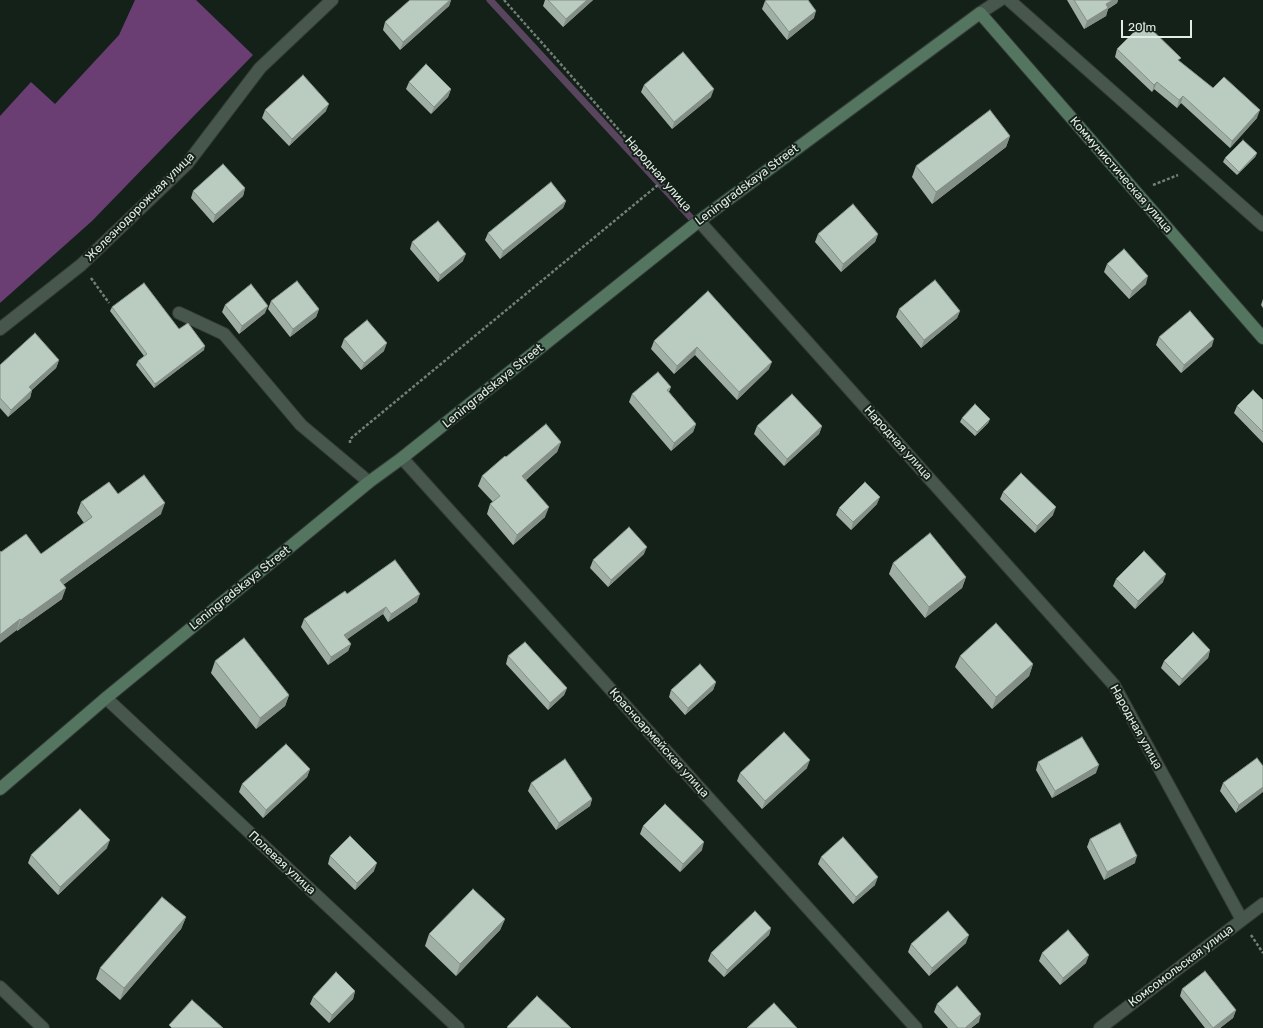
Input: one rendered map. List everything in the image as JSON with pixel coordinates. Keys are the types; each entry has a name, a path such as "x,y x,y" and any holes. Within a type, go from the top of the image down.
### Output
{"street":[{"name":"Железнодорожная улица","path":"0,329 81,266 187,164 260,68 332,0"},
{"name":"Leningradskaya Street","path":"0,789 106,698 369,482 402,458 699,221 980,13 1000,0"},
{"path":"1009,0 1263,225"},
{"name":"Коммунистическая улица","path":"980,13 1263,338"},
{"name":"Народная улица","path":"699,221 1114,685 1242,920"},
{"path":"179,313 224,334 301,425 369,482"},
{"name":"Красноармейская улица","path":"402,458 916,1028"},
{"name":"Полевая улица","path":"106,698 458,1028"},
{"name":"Комсомольская улица","path":"1100,1028 1263,904"},
{"path":"0,987 43,1028"}],"path":[{"name":"Народная улица","path":"504,0 699,221"},
{"path":"1136,192 1197,167"},
{"path":"355,471 350,439 664,180"},
{"path":"81,266 109,303"}],"shaded area":[{"path":"135,0 196,0 253,55 92,221 0,303 0,116 31,82 55,104 119,35"}],"building":[{"path":"410,0 450,0 403,42 385,22"},
{"path":"548,0 587,0 566,19"},
{"path":"808,0 816,11 789,32 765,1"},
{"path":"1074,0 1113,0 1106,4 1108,8 1087,21"},
{"path":"1144,22 1181,58 1178,60 1213,88 1224,77 1260,110 1232,141 1183,96 1179,100 1157,82 1154,85 1117,49"},
{"path":"683,52 714,89 674,122 644,85"},
{"path":"426,64 451,89 434,107 409,82"},
{"path":"303,75 329,104 292,139 265,110"},
{"path":"990,110 1010,136 936,192 916,166"},
{"path":"1243,140 1257,153 1239,172 1225,158"},
{"path":"223,164 245,188 215,215 193,191"},
{"path":"551,182 566,201 503,251 488,233"},
{"path":"853,204 878,234 843,264 818,234"},
{"path":"438,221 466,254 440,275 412,242"},
{"path":"1124,249 1148,276 1132,291 1107,264"},
{"path":"935,280 960,311 924,340 899,309"},
{"path":"297,281 319,309 293,329 271,301"},
{"path":"144,283 179,329 188,323 205,346 155,384 138,361 147,354 112,307"},
{"path":"251,284 268,306 242,326 225,305"},
{"path":"708,291 772,362 739,392 697,347 677,366 654,341"},
{"path":"1190,311 1214,339 1184,365 1159,337"},
{"path":"367,320 387,343 364,363 344,339"},
{"path":"35,333 59,360 29,387 32,390 11,410 0,398 0,365"},
{"path":"658,372 671,387 667,390 696,424 674,443 632,394"},
{"path":"1253,390 1263,400 1263,432 1237,406"},
{"path":"792,394 822,426 787,459 757,426"},
{"path":"975,404 990,419 977,432 962,418"},
{"path":"546,424 561,442 522,476 549,507 517,535 490,504 500,496 482,476"},
{"path":"1021,473 1056,507 1037,526 1003,492"},
{"path":"144,475 165,503 60,580 66,588 21,620 20,619 0,635 0,551 1,552 26,534 41,554 92,517 81,502 109,482 118,494"},
{"path":"865,482 880,497 853,522 839,508"},
{"path":"629,527 647,547 611,580 593,560"},
{"path":"930,533 966,577 929,607 893,563"},
{"path":"1144,551 1166,574 1138,601 1116,579"},
{"path":"395,560 420,594 391,614 386,607 344,635 351,644 331,657 304,619 345,591 347,594"},
{"path":"996,623 1033,664 996,697 960,656"},
{"path":"1193,632 1210,650 1182,679 1164,661"},
{"path":"244,638 289,695 260,718 215,661"},
{"path":"525,642 567,688 550,703 508,656"},
{"path":"700,664 716,682 688,708 671,690"},
{"path":"784,732 810,760 765,801 740,773"},
{"path":"1082,737 1099,765 1055,791 1038,762"},
{"path":"286,744 310,769 266,810 242,784"},
{"path":"1257,758 1263,766 1263,787 1239,805 1223,783"},
{"path":"565,759 592,799 559,823 531,783"},
{"path":"665,804 704,842 683,864 643,826"},
{"path":"80,809 110,840 60,887 31,855"},
{"path":"1120,823 1137,856 1107,872 1090,839"},
{"path":"350,836 377,863 357,883 330,856"},
{"path":"843,837 878,877 856,897 821,857"},
{"path":"473,889 505,919 460,964 429,934"},
{"path":"162,897 186,917 124,988 100,968"},
{"path":"755,911 771,928 727,970 711,953"},
{"path":"948,911 969,935 932,968 911,944"},
{"path":"1068,930 1089,955 1063,978 1042,953"},
{"path":"1205,971 1236,1010 1213,1028 1182,989"},
{"path":"336,972 355,991 332,1015 313,997"},
{"path":"957,986 981,1014 965,1028 958,1028 937,1004"},
{"path":"537,996 571,1028 508,1028 507,1027"},
{"path":"192,1000 223,1028 172,1028 169,1025"},
{"path":"774,1003 797,1028 747,1028"}],"waterway":[{"path":"490,0 693,220"}]}
